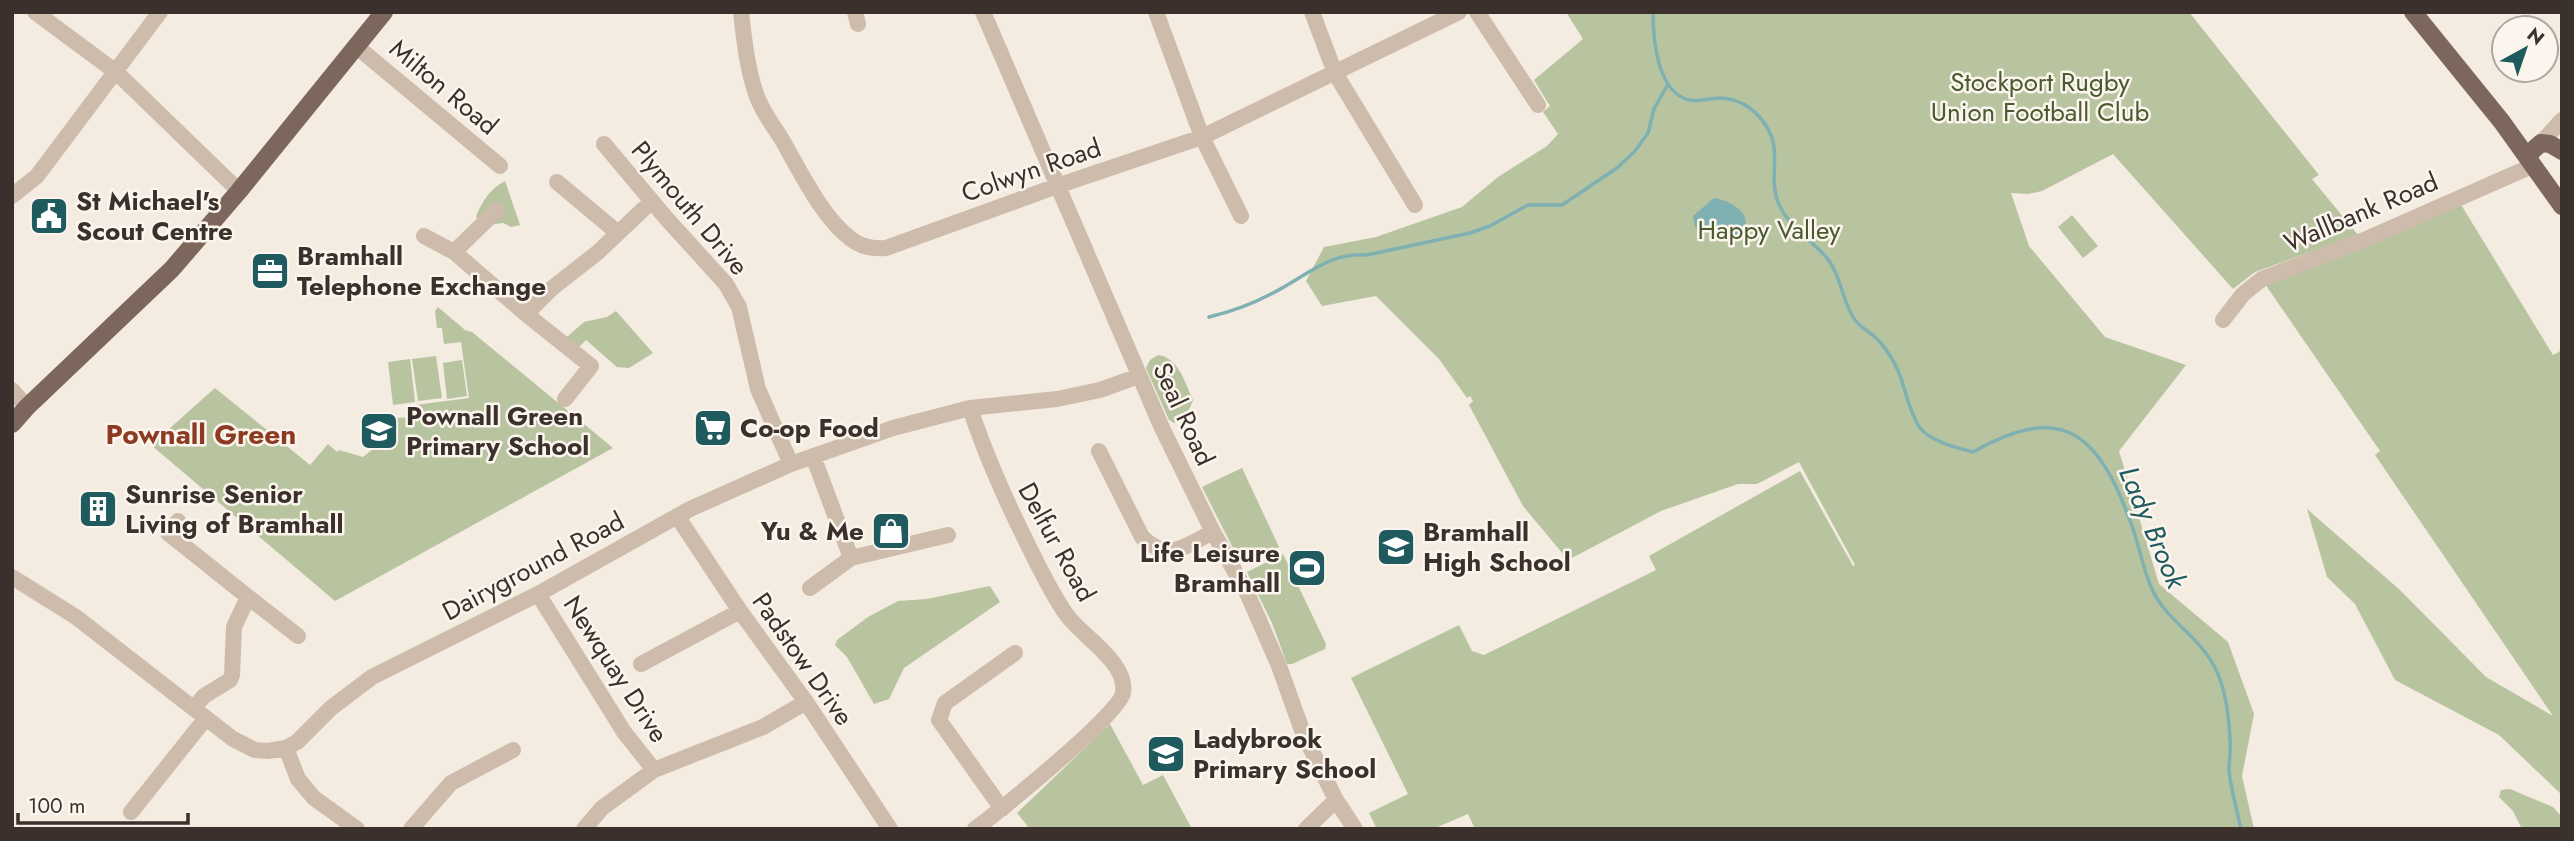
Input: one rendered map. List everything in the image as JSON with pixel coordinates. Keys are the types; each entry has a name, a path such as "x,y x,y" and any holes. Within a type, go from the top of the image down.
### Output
{"main road":[{"path":"12,424 172,269 384,12"},
{"path":"2413,12 2502,122 2535,153 2562,206"},
{"path":"2535,153 2550,144 2562,151"}],"street":[{"path":"35,12 116,72 239,191"},
{"path":"12,196 37,176 160,12"},
{"name":"Colwyn Road","path":"741,12 755,94 817,201 846,235 871,248 886,248 1202,137 1459,12"},
{"name":"Seal Road","path":"983,12 1139,376 1213,532 1248,595 1279,666 1303,733 1336,800 1355,829"},
{"path":"1156,12 1202,137 1241,216"},
{"path":"1312,12 1335,73 1415,205"},
{"path":"1477,12 1538,105"},
{"name":"Milton Road","path":"356,46 500,166"},
{"path":"2535,153 2562,120"},
{"name":"Plymouth Drive","path":"604,144 726,284 739,307 758,389 791,464"},
{"name":"Wallbank Road","path":"2222,320 2243,294 2262,279 2364,240 2535,153"},
{"path":"557,182 618,233"},
{"path":"526,314 652,201"},
{"path":"454,252 497,210"},
{"path":"424,236 454,252 591,366 565,399"},
{"name":"Dairyground Road","path":"286,748 297,742 331,708 372,677 538,594 677,516 791,464 902,425 970,408 1057,399 1100,390 1139,376"},
{"path":"12,390 27,407"},
{"name":"Delfur Road","path":"970,408 1001,491 1055,597 1068,617 1119,670 1123,683 1123,695 1118,705 1002,809 975,829"},
{"path":"1099,452 1142,537 1150,545 1161,551 1171,552 1213,532"},
{"path":"813,456 851,558"},
{"name":"Padstow Drive","path":"677,516 890,829"},
{"path":"173,527 248,597 299,636"},
{"path":"810,588 851,558 948,535"},
{"path":"12,577 76,617 233,739 255,750 286,748 298,779 314,798 357,829"},
{"name":"Newquay Drive","path":"538,594 624,732 654,770"},
{"path":"131,812 200,713 204,696 230,680 234,627 248,597"},
{"path":"641,664 740,611"},
{"path":"1002,809 939,720 945,703 1015,653"},
{"path":"584,829 601,808 654,770 763,727 806,702"},
{"path":"411,829 451,783 513,750"},
{"path":"1306,829 1336,800"}],"green space":[{"path":"1566,12 2189,12 2319,175 2312,179 2358,235 2255,272 2233,289 2113,154 2042,191 2011,193 2029,246 2105,337 2186,365 2119,451 2159,584 2228,642 2254,714 2242,776 2254,829 1475,829 1468,814 1433,829 1377,829 1369,813 1408,794 1351,678 1459,625 1472,651 1484,655 1656,570 1649,556 1800,471 1853,566 1855,565 1799,462 1757,484 1738,484 1661,511 1568,560 1523,506 1469,405 1473,401 1470,396 1467,398 1439,359 1376,296 1322,306 1306,281 1324,247 1376,237 1462,207 1498,177 1547,146 1558,134 1543,112 1550,106 1534,80 1583,39"},
{"path":"505,181 520,225 511,227 503,223 481,226 476,216 481,205 491,191"},
{"path":"2460,203 2553,355 2562,350 2562,795 2499,735 2395,680 2355,604 2327,577 2307,509 2400,590 2486,677 2553,716 2375,455 2380,451 2265,284"},
{"path":"2072,215 2098,246 2083,258 2058,227"},
{"name":"Pownall Green Primary School","path":"438,307 613,448 335,601 151,445 215,388 310,465 328,444 337,452 339,450 363,457 389,436 386,419 409,417 408,406 469,398 461,342 444,344 442,328 437,328 435,311"},
{"path":"616,311 653,353 629,368 617,367 586,340 574,352 561,342 584,322 607,317"},
{"path":"1158,355 1176,366 1193,400 1184,422 1174,423 1169,420 1146,368 1150,360"},
{"path":"436,356 442,398 418,401 412,359"},
{"path":"410,359 415,402 393,405 388,362"},
{"path":"462,360 467,396 447,399 443,363"},
{"path":"1242,468 1279,547 1254,559 1247,547 1235,552 1202,487"},
{"path":"1283,554 1326,644 1325,649 1292,664 1287,664 1272,623 1247,572"},
{"path":"990,586 1000,602 904,668 889,699 874,704 847,657 835,645 837,640 868,617 898,601 927,599"},
{"path":"1110,724 1143,785 1163,775 1192,829 1030,829 1017,813"},
{"path":"2510,789 2553,807 2562,817 2562,829 2522,829 2513,811 2499,797 2501,790"}],"water":[{"path":"1714,198 1732,204 1742,212 1745,229 1729,237 1695,227 1693,216"}],"waterway":[{"name":"Lady Brook","path":"1653,12 1656,50 1670,87 1689,100 1721,98 1737,101 1757,114 1766,126 1773,141 1775,194 1782,211 1831,264 1855,320 1885,348 1899,373 1913,415 1924,433 1973,452 2005,436 2033,429 2056,429 2075,436 2092,450 2107,469 2120,495 2148,580 2157,598 2164,609 2208,655 2218,674 2227,712 2229,771 2241,829"},
{"path":"1209,317 1256,301 1340,257 1367,255 1470,233 1490,226 1528,205 1562,205 1617,168 1635,151 1648,133 1654,109 1668,84"}],"place":[{"name":"St Michael's Scout Centre","path":"49,216"},
{"name":"Bramhall Telephone Exchange","path":"270,271"},
{"name":"Co-op Food","path":"713,428"},
{"name":"Pownall Green Primary School","path":"379,431"},
{"name":"Sunrise Senior Living of Bramhall","path":"98,509"},
{"name":"Yu & Me","path":"891,531"},
{"name":"Bramhall High School","path":"1396,547"},
{"name":"Life Leisure Bramhall","path":"1307,568"},
{"name":"Ladybrook Primary School","path":"1166,754"}],"district":[{"name":"Pownall Green","path":"201,434"}],"park label":[{"name":"Stockport Rugby Union Football Club","path":"2040,97"},
{"name":"Happy Valley","path":"1769,230"}]}
